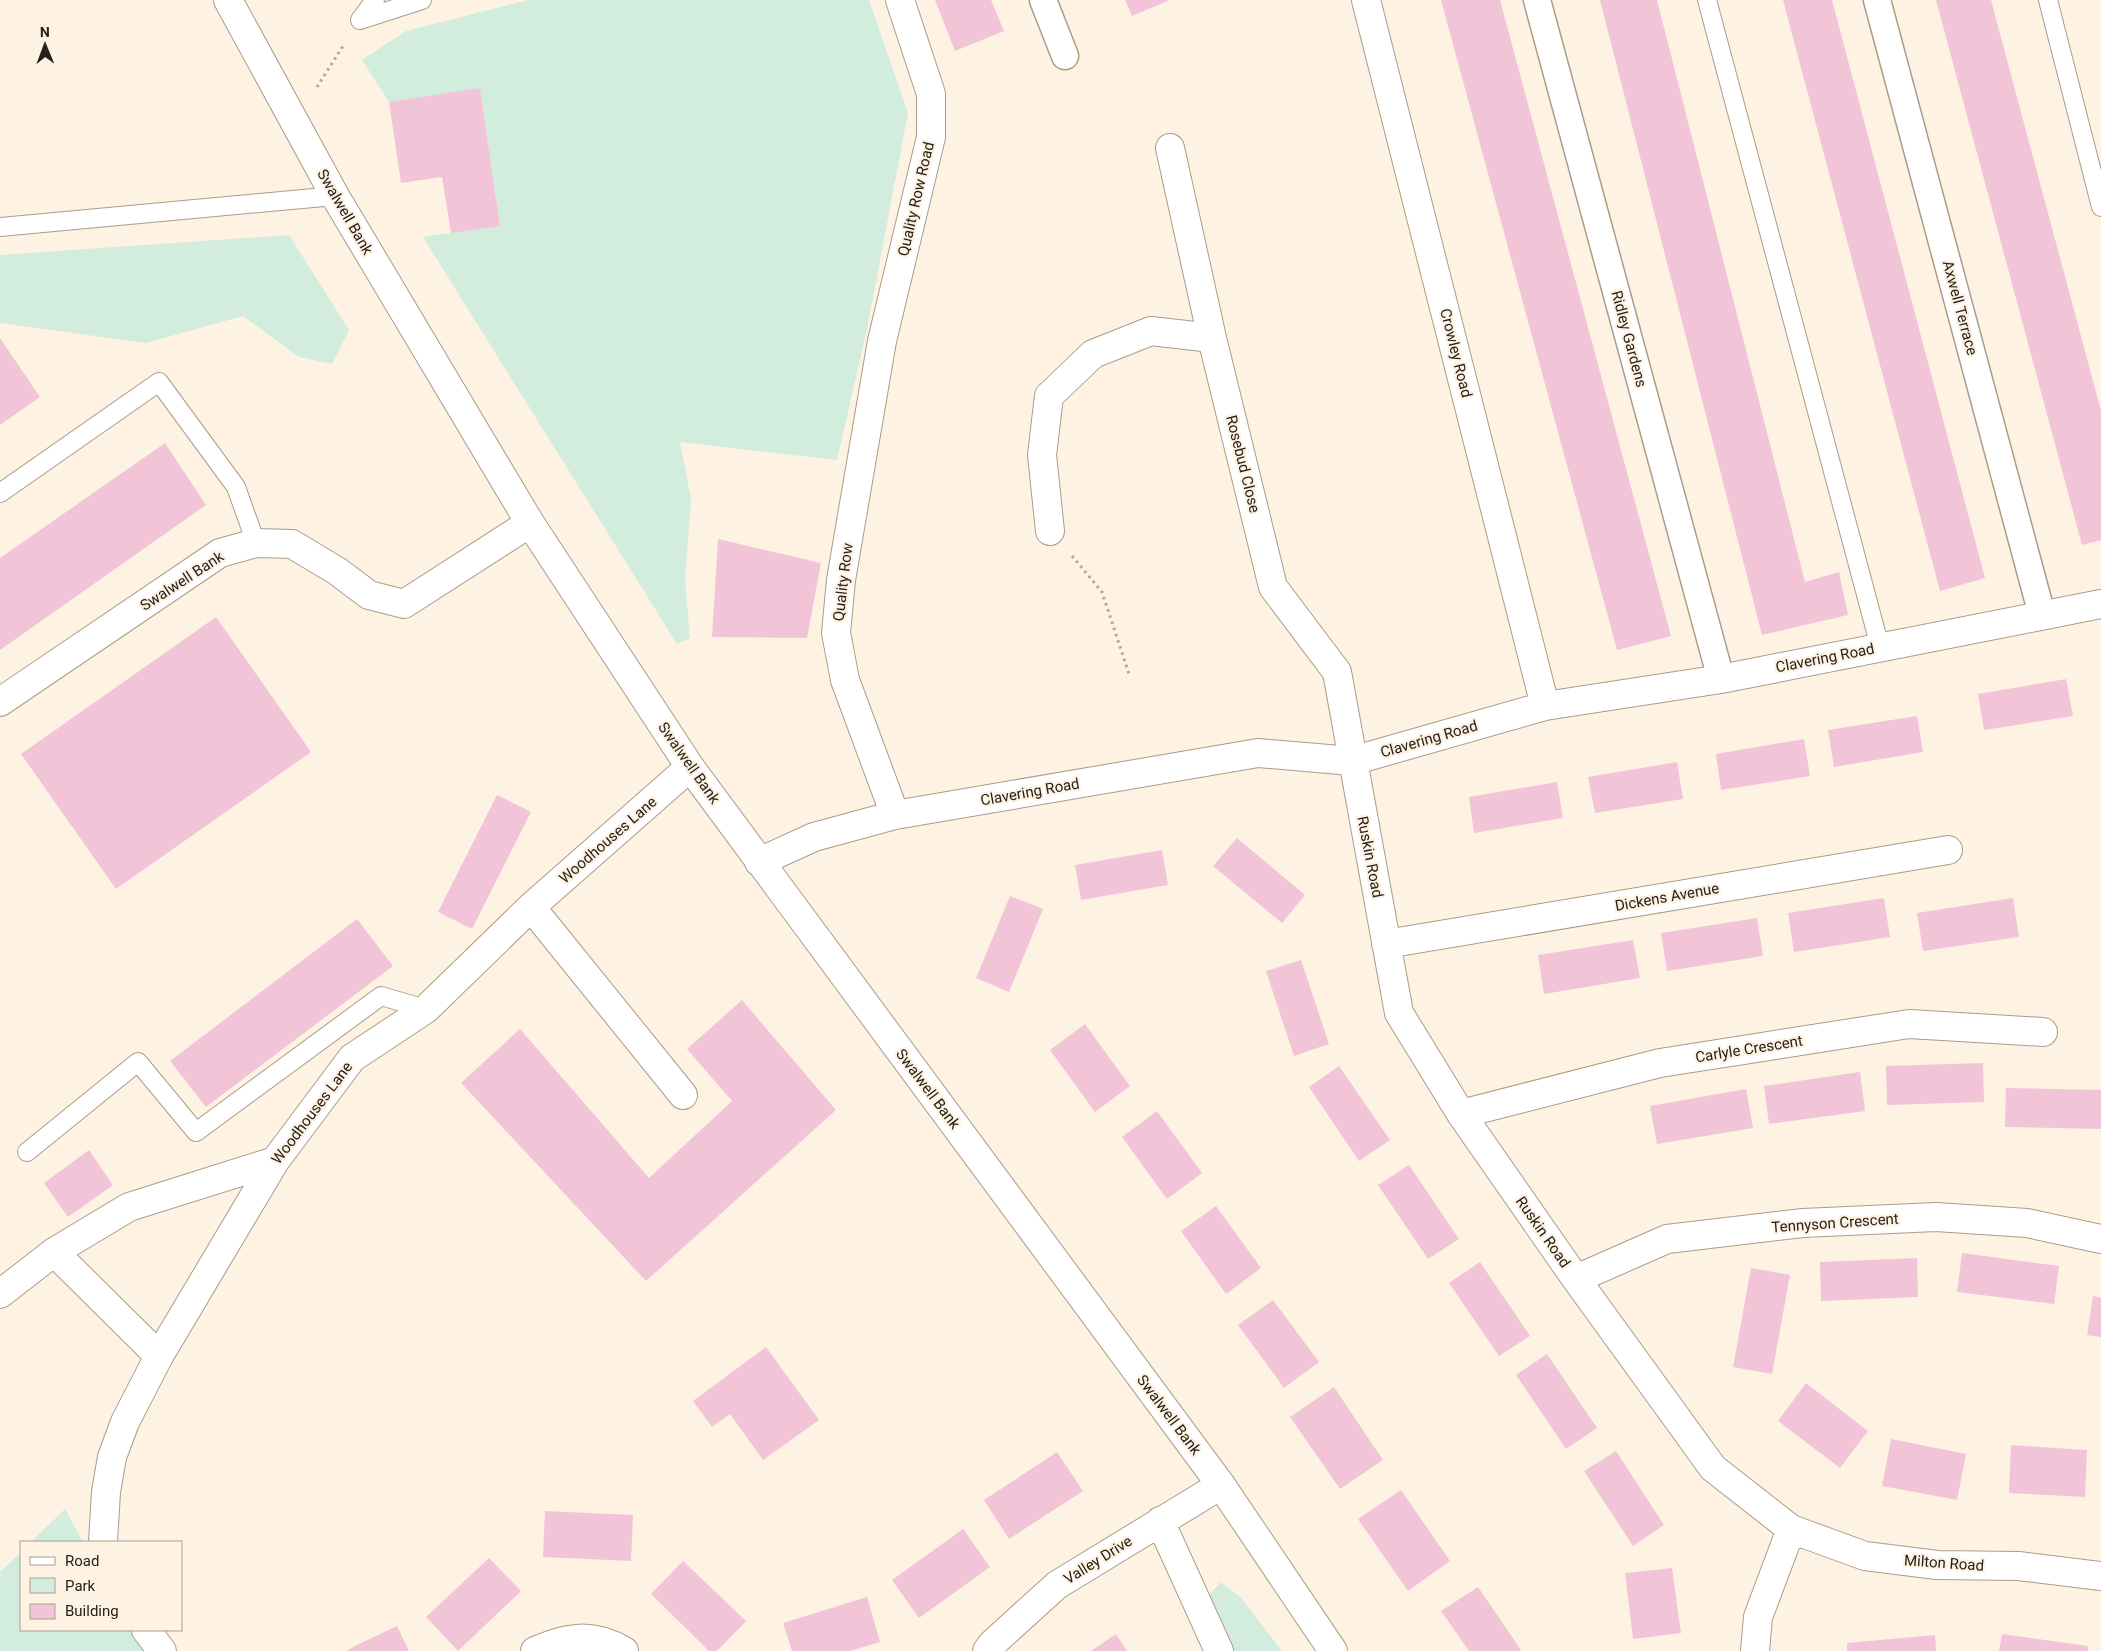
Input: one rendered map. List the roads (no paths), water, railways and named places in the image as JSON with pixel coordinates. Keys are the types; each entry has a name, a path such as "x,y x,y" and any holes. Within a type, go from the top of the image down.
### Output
{"street":[{"name":"Swalwell Bank","path":"228,0 335,196 530,523 690,767 1222,1485 1334,1651"},
{"name":"Quality Row Road","path":"882,342 931,137 930,94 900,0"},
{"path":"1043,0 1065,56"},
{"name":"Crowley Road","path":"1366,0 1545,706"},
{"name":"Ridley Gardens","path":"1537,0 1721,678"},
{"name":"Axwell Terrace","path":"1877,0 2042,616"},
{"name":"Rosebud Close","path":"1170,148 1212,338 1273,587 1337,672 1352,761"},
{"path":"1050,531 1042,455 1049,396 1093,354 1150,331 1212,338"},
{"name":"Quality Row","path":"882,342 841,580 836,633 846,680 895,815"},
{"name":"Swalwell Bank","path":"0,702 220,553 256,543 292,544 337,571 369,595 404,604 530,523"},
{"name":"Clavering Road","path":"759,862 814,837 895,815 1258,753 1352,761 1545,706 1721,678 2101,604"},
{"name":"Ruskin Road","path":"1352,761 1399,1013 1461,1114 1576,1279 1713,1468 1791,1529"},
{"name":"Woodhouses Lane","path":"103,1541 106,1492 112,1457 125,1422 159,1356 275,1161 352,1058 426,1009 531,907 690,767"},
{"name":"Dickens Avenue","path":"1386,944 1948,850"},
{"path":"531,907 683,1095"},
{"name":"Carlyle Crescent","path":"1461,1114 1660,1063 1909,1024 2043,1032"},
{"path":"0,1294 54,1252 129,1207 275,1161"},
{"name":"Tennyson Crescent","path":"1576,1279 1667,1239 1803,1222 1936,1217 2028,1223 2101,1240"},
{"path":"54,1252 159,1356"},
{"name":"Valley Drive","path":"987,1651 993,1643 1057,1585 1222,1485"},
{"path":"1160,1521 1219,1651"},
{"path":"1755,1651 1758,1617 1791,1529"},
{"name":"Milton Road","path":"1791,1529 1865,1556 1937,1565 2018,1566 2101,1576"},
{"path":"147,1631 162,1651"},
{"path":"535,1651 553,1643 585,1637 612,1644 624,1651"}],"lane":[{"path":"375,0 360,20 422,0"},
{"path":"1706,0 1880,647"},
{"path":"2048,0 2101,207"},
{"path":"0,227 335,196"},
{"path":"0,493 159,382 236,487 256,543"},
{"path":"27,1152 138,1062 196,1132 381,996 426,1009"}]}
